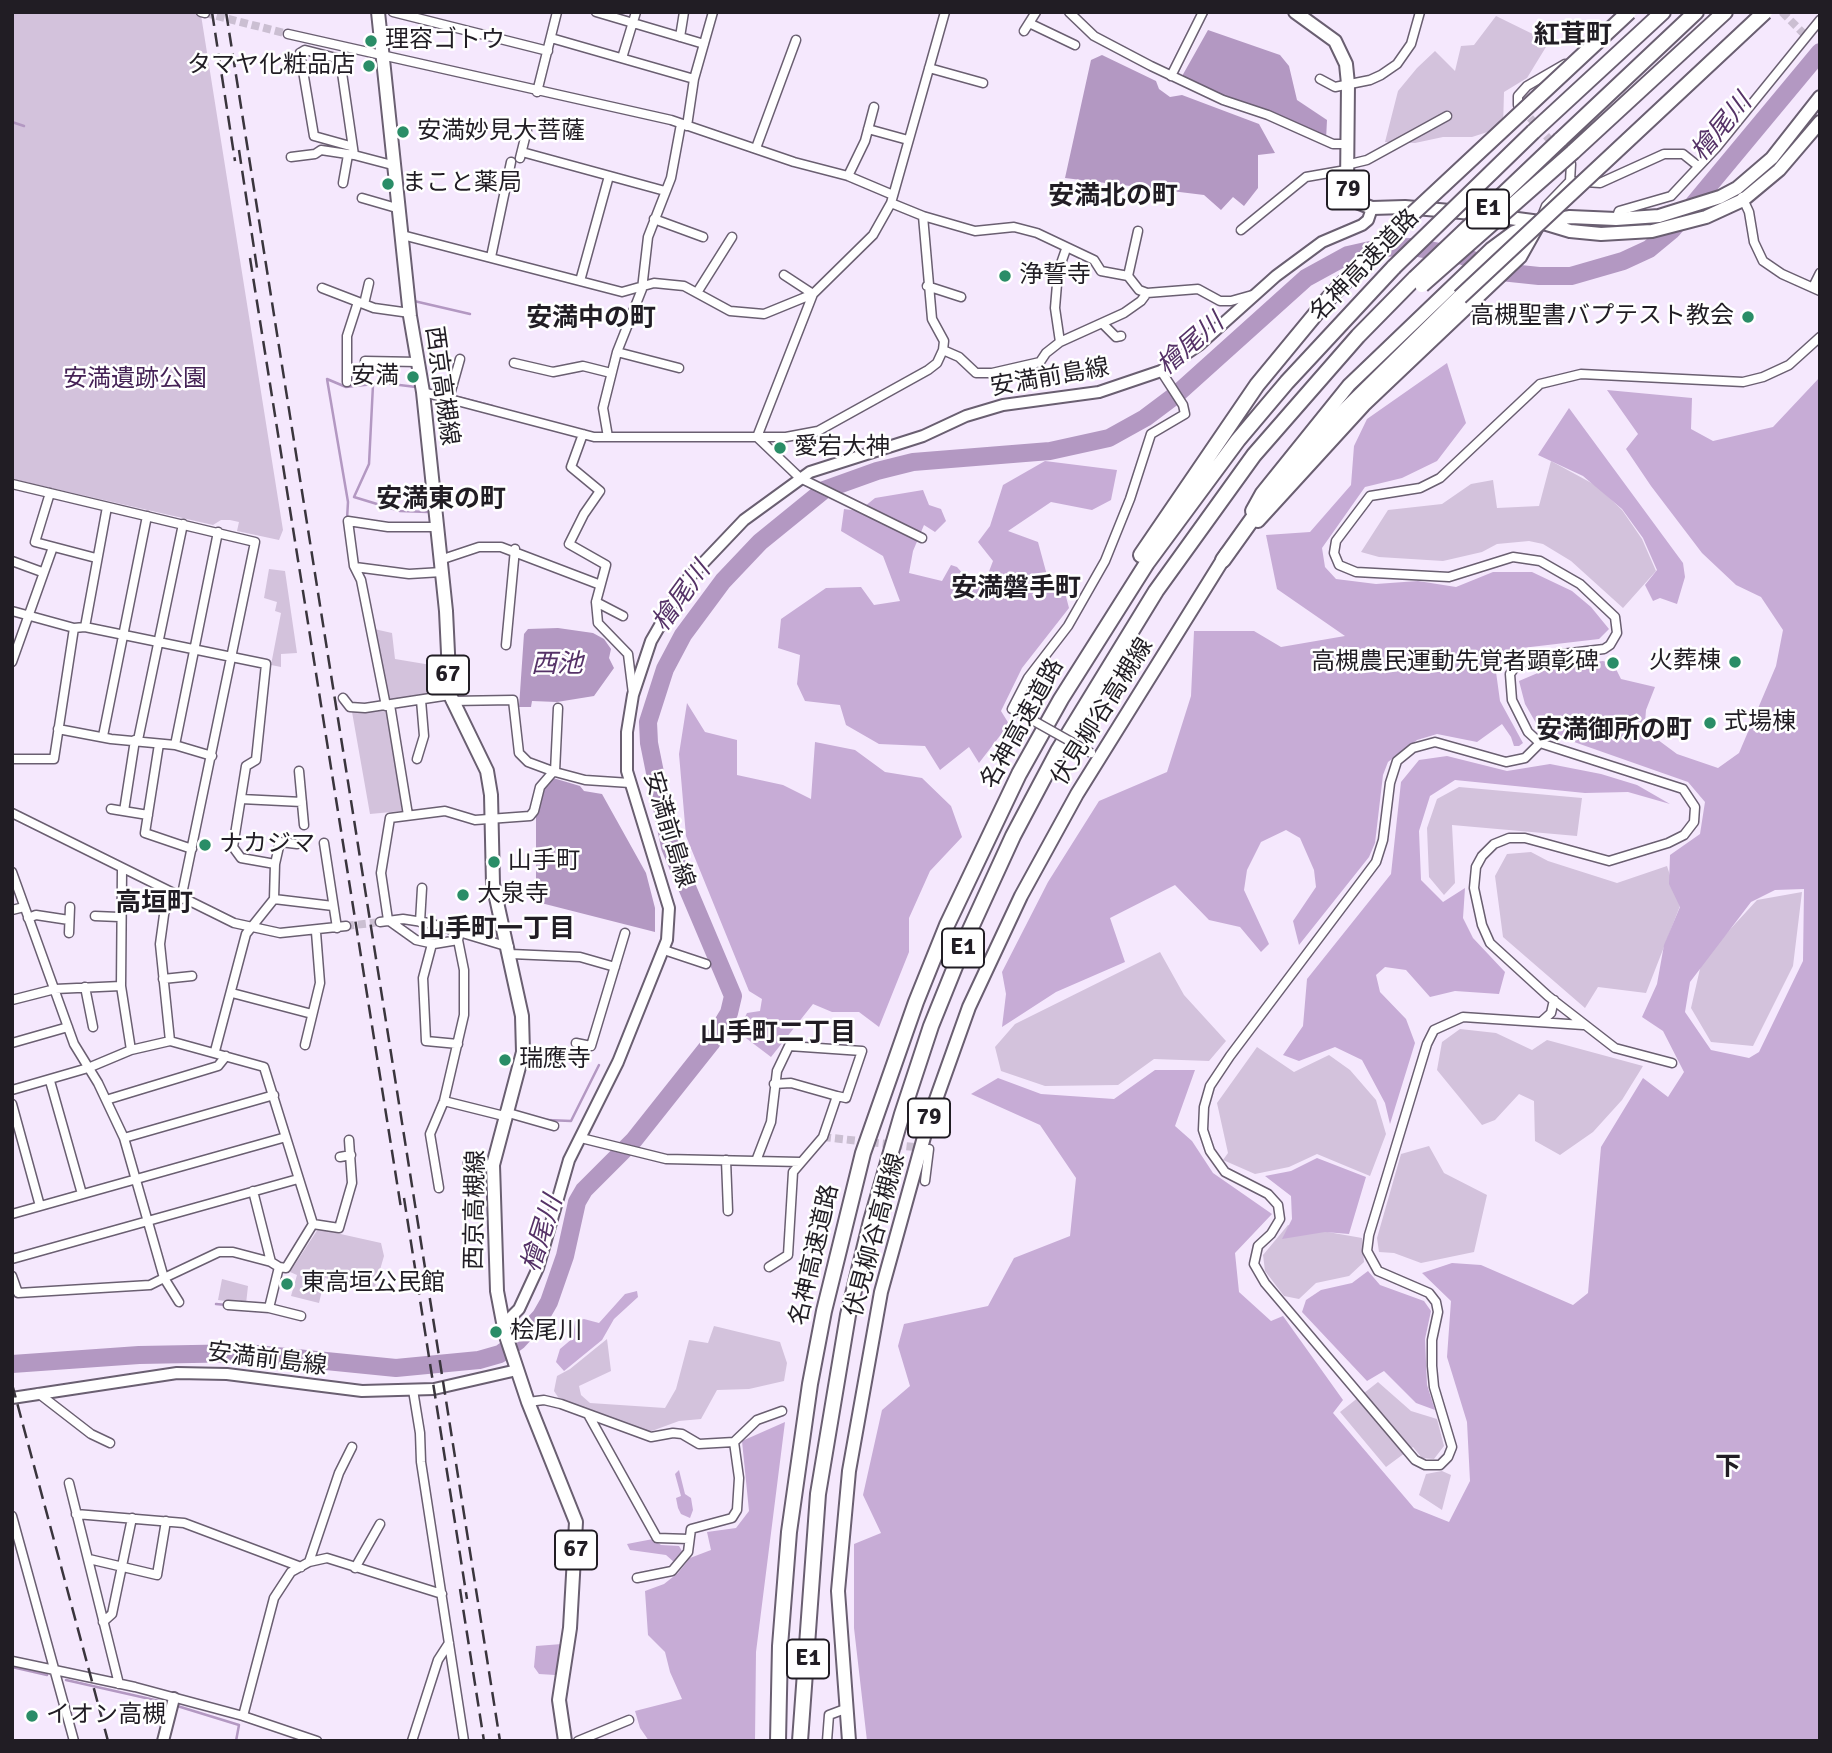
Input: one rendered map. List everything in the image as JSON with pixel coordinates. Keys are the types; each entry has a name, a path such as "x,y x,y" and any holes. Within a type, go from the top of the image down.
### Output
{"highway":[{"path":"863,1153 879,1081 908,1000 972,850 1012,771 1096,626 1184,490 1257,385 1328,299 1392,233 1629,12"},
{"name":"名神高速道路","path":"772,1741 789,1532 810,1384 840,1244 863,1153 916,1002 947,925 1008,796 1061,699 1147,563 1200,490 1287,382 1394,267 1533,132 1663,12"},
{"name":"名神高速道路","path":"800,1741 810,1578 831,1405 871,1222 932,1026 1013,836 1110,663 1204,521 1302,399 1560,140 1696,12"},
{"path":"1419,281 1572,158 1725,12"},
{"path":"1223,560 1263,504 1325,430 1461,297 1765,12"},
{"name":"名神高速道路","path":"807,1741 810,1578"},
{"name":"名神高速道路","path":"778,1741 780,1646"}],"main road":[{"name":"西京高槻線","path":"378,12 410,313 423,392 451,698 487,771 492,820 493,884 523,1016 523,1052 492,1165 496,1291 504,1329 528,1402 576,1522 570,1628 559,1700 565,1741"},
{"name":"79","path":"1301,14 1335,41 1346,64 1349,84 1347,186 1354,201 1372,208"},
{"name":"伏見柳谷高槻線","path":"849,1741 838,1591 842,1532 869,1349 896,1233 929,1119 969,1007 1020,895 1095,755 1223,560 1262,493 1349,386 1491,249 1514,232 1540,222 1570,217 1638,218 1681,211 1720,197 1740,194 1820,97"},
{"name":"伏見柳谷高槻線","path":"1372,208 1405,207 1540,222 1570,231 1626,234 1652,231 1706,217 1779,170 1820,122"},
{"name":"安満前島線","path":"504,1329 519,1309 538,1268 563,1176 618,1062 664,950 669,930 669,908 630,783 627,732 633,695 650,640 685,582 744,520 831,463 923,436 967,416 1003,405 1099,393 1164,375 1256,294 1322,242 1362,225 1368,220 1372,208"},
{"name":"伏見柳谷高槻線","path":"1223,560 1364,405 1520,257 1540,222"},
{"name":"安満前島線","path":"12,1398 177,1373 201,1372 251,1376 328,1389 413,1390 445,1387 516,1366"},
{"path":"163,1741 174,1698"}],"street":[{"path":"393,12 548,51"},
{"path":"537,92 557,12"},
{"path":"596,12 704,44"},
{"path":"622,58 636,12"},
{"path":"680,37 684,12"},
{"path":"608,437 603,408 611,373 642,289 648,237 665,191 713,12"},
{"path":"405,236 622,292 642,289 654,283 670,283 698,291 730,311 764,314 813,294 873,235 892,199 944,12"},
{"path":"1024,32 1036,12"},
{"path":"1069,12 1094,36 1171,76 1333,144 1346,145"},
{"path":"1171,76 1203,12"},
{"path":"1320,79 1335,87 1370,80 1397,64 1411,44 1420,12"},
{"path":"1518,105 1518,96 1527,86 1589,48 1629,12"},
{"path":"1616,219 1619,211 1671,196 1820,20"},
{"path":"1029,23 1075,45"},
{"path":"288,34 383,58 684,125 794,162 848,176 923,216 975,230 1014,227 1037,233 1094,260 1101,271 1128,276 1139,290 1147,293 1198,289 1220,301 1231,302 1256,294"},
{"path":"551,38 694,79"},
{"path":"756,148 796,40"},
{"path":"343,183 351,152 340,59 305,50 300,54 314,136 351,152 396,166"},
{"path":"929,68 983,83"},
{"path":"848,176 868,129 874,107"},
{"path":"1241,230 1306,177 1367,160 1447,116"},
{"path":"868,129 908,140"},
{"path":"527,130 521,155 665,191"},
{"path":"292,157 315,154 321,150 351,152"},
{"path":"1570,181 1600,183 1664,154 1684,154 1698,166"},
{"path":"1540,222 1546,206 1570,181 1572,158"},
{"path":"491,257 511,162"},
{"path":"580,281 609,176"},
{"path":"1740,194 1749,212 1754,242 1763,261 1782,274 1817,289 1820,273"},
{"path":"362,198 400,209"},
{"path":"423,392 583,434 608,437 786,437 818,431 937,363 944,341 932,318 927,286 923,216"},
{"path":"653,219 703,237"},
{"path":"1128,276 1138,231"},
{"path":"698,291 732,237"},
{"path":"1060,342 1055,308 1058,272 1066,249"},
{"path":"784,275 813,294"},
{"path":"347,382 347,336 369,283"},
{"path":"927,286 961,298"},
{"path":"322,288 334,288 374,308 410,313"},
{"path":"943,350 959,357 976,373 992,373 1040,362 1046,353 1060,342 1103,324 1141,301 1147,293"},
{"path":"757,437 813,294"},
{"path":"1103,324 1116,337 1121,336"},
{"path":"1672,1063 1615,1048 1583,1025 1497,950 1485,935 1474,888 1476,867 1482,856 1501,841 1525,838 1609,861 1647,851 1684,835 1696,815 1692,799 1678,787 1540,743 1533,738 1512,700 1510,674 1524,660 1597,650 1610,645 1617,625 1615,617 1604,604 1556,567 1540,561 1525,557 1502,559 1466,574 1449,577 1356,572 1339,565 1334,554 1336,541 1370,496 1420,488 1440,478 1539,384 1581,374 1743,382 1763,377 1789,365 1820,337"},
{"path":"617,352 679,368"},
{"path":"449,398 460,359"},
{"path":"365,361 418,362"},
{"path":"514,363 553,372 583,366 611,373"},
{"path":"1095,755 1012,709 1028,678 1068,626 1111,550 1151,434 1185,414 1183,405 1164,375"},
{"path":"583,434 571,467 600,491 584,514 569,544 606,565 598,584 598,623 628,654 633,695"},
{"path":"757,437 804,480 922,538"},
{"path":"12,484 255,542 181,899"},
{"path":"50,493 35,542 96,558"},
{"path":"85,627 107,507"},
{"path":"103,736 147,516"},
{"path":"408,816 388,706 355,567 348,521 388,527 437,527"},
{"path":"124,811 183,524"},
{"path":"175,745 218,532"},
{"path":"13,655 53,547"},
{"path":"355,567 409,574 441,566 479,547 515,549 598,584"},
{"path":"506,645 505,623 515,549"},
{"path":"12,561 42,572"},
{"path":"596,602 623,616"},
{"path":"12,611 74,628 85,627 265,664 256,760 246,766 233,847 240,858 275,864"},
{"path":"12,759 54,759 74,628"},
{"path":"343,698 350,707 388,706 451,698 513,700 517,749 528,762 585,780 630,783"},
{"path":"417,759 423,743 421,700"},
{"path":"384,921 380,873 387,826 392,816 445,811 492,820 530,816 534,811 540,787 554,772 558,708"},
{"path":"557,728 568,728"},
{"path":"58,729 175,745 212,756"},
{"path":"1540,743 1525,758 1506,762 1435,742 1413,748 1397,761 1390,783 1383,839 1376,862 1230,1056 1210,1086 1204,1107 1203,1130 1210,1152 1225,1172 1268,1194 1278,1205 1280,1219 1271,1234 1258,1246 1254,1264 1265,1283 1415,1460 1425,1465 1440,1465 1448,1457 1452,1447 1434,1387 1432,1340 1438,1312 1429,1293 1378,1271 1367,1251 1369,1235 1434,1030 1462,1017 1583,1025"},
{"path":"159,744 145,833 192,849"},
{"path":"299,771 304,825"},
{"path":"241,799 302,802"},
{"path":"110,809 148,815"},
{"path":"12,813 167,893 252,928 280,933 316,932 346,926"},
{"path":"215,1051 246,934 274,899 275,864 280,842 297,844"},
{"path":"324,843 337,928"},
{"path":"122,870 119,917 121,986 131,1050"},
{"path":"12,872 68,1027 124,1138 164,1278 179,1302"},
{"path":"420,922 422,888"},
{"path":"167,893 161,924 163,979 170,1041"},
{"path":"274,899 333,906"},
{"path":"12,910 24,907"},
{"path":"69,933 70,907"},
{"path":"28,918 36,915 69,920"},
{"path":"96,916 119,917"},
{"path":"384,921 420,922 510,950 580,957 615,967"},
{"path":"384,921 416,940 432,944 459,936"},
{"path":"304,1045 320,983 316,932"},
{"path":"576,1043 591,1046 625,933"},
{"path":"439,1188 430,1134 444,1101 458,1044 465,1000 459,936"},
{"path":"432,944 423,978 426,1041 458,1044"},
{"path":"664,950 706,964"},
{"path":"163,979 192,976"},
{"path":"12,1000 55,989 121,986"},
{"path":"85,987 93,1027"},
{"path":"232,993 312,1014"},
{"path":"1541,1022 1551,1013 1554,1000"},
{"path":"12,1044 68,1027"},
{"path":"307,1034 318,1038"},
{"path":"12,1090 50,1081 131,1050 170,1041 215,1051 264,1067 313,1224 286,1268 233,1252 219,1251 150,1285 18,1293 12,1276"},
{"path":"757,1161 771,1122 774,1084 789,1046 862,1051 846,1098 805,1086 774,1084"},
{"path":"106,1100 218,1066 226,1056"},
{"path":"50,1081 82,1194"},
{"path":"124,1138 274,1095"},
{"path":"769,1267 789,1255 790,1181 800,1161 823,1137 837,1096"},
{"path":"444,1101 554,1126"},
{"path":"12,1104 40,1206"},
{"path":"12,1214 286,1137"},
{"path":"581,1138 666,1160 800,1161"},
{"path":"313,1224 339,1228 352,1183 349,1140"},
{"path":"925,1181 929,1149"},
{"path":"340,1157 351,1155"},
{"path":"726,1160 729,1211"},
{"path":"468,1163 492,1165"},
{"path":"12,1259 298,1179"},
{"path":"253,1191 275,1264 269,1308"},
{"path":"337,1202 346,1205"},
{"path":"228,1305 269,1308 301,1316"},
{"path":"413,1390 464,1741"},
{"path":"38,1393 91,1434 110,1443"},
{"path":"528,1402 544,1400 570,1406 589,1416 651,1437 682,1434 699,1444 734,1442 757,1420 782,1411"},
{"path":"589,1416 657,1538 689,1539"},
{"path":"637,1578 672,1571 688,1552 693,1527 732,1518 737,1510 739,1478 734,1442"},
{"path":"309,1562 335,1483 352,1447"},
{"path":"69,1483 119,1684"},
{"path":"76,1514 166,1521 201,1527 301,1567"},
{"path":"12,1516 74,1741"},
{"path":"103,1622 112,1614 124,1567 132,1518"},
{"path":"89,1559 157,1575 166,1521"},
{"path":"355,1568 380,1524"},
{"path":"243,1716 274,1598 291,1572 309,1562 327,1558 442,1594"},
{"path":"412,1741 439,1660 449,1643"},
{"path":"12,1661 119,1684 243,1716 317,1741"},
{"path":"827,1741 829,1715 845,1709"},
{"path":"578,1741 629,1720"}],"green space":[{"name":"安満遺跡公園","path":"12,12 190,12 201,15 283,530 279,540 237,531 239,522 221,520 213,525 12,479"},
{"path":"1496,16 1549,42 1527,78 1504,92 1503,127 1472,137 1443,137 1415,143 1385,142 1398,91 1417,68 1435,51 1455,71 1461,46 1474,45"},
{"path":"1551,461 1597,486 1622,510 1642,539 1656,571 1623,608 1571,561 1543,544 1529,541 1497,544 1482,552 1443,561 1379,557 1361,552 1388,510 1442,504 1471,484 1493,480 1497,508 1539,506"},
{"path":"269,569 285,571 297,653 281,654 281,667 271,665 281,613 275,611 277,602 264,598"},
{"path":"374,629 392,633 395,659 443,667 444,694 390,703"},
{"path":"387,709 402,811 370,814 352,712"},
{"path":"1459,787 1582,798 1577,836 1452,825 1455,883 1444,895 1429,877 1427,828 1437,799"},
{"path":"1531,852 1548,861 1617,883 1667,866 1680,906 1646,993 1598,987 1585,1008 1503,937 1495,876 1507,854"},
{"path":"1802,892 1793,966 1753,1046 1711,1042 1691,1008 1702,960 1757,900"},
{"path":"1160,952 1184,995 1226,1041 1209,1061 1154,1059 1118,1085 1045,1086 1001,1071 995,1047 1015,1024"},
{"path":"1460,1029 1496,1033 1532,1050 1547,1040 1643,1066 1622,1100 1593,1132 1560,1155 1535,1141 1534,1101 1519,1094 1495,1120 1482,1125 1437,1070 1442,1042"},
{"path":"1257,1047 1294,1072 1329,1055 1350,1070 1376,1100 1386,1134 1370,1176 1317,1154 1289,1167 1255,1174 1223,1160 1228,1153 1217,1103"},
{"path":"1429,1146 1444,1173 1487,1195 1474,1252 1421,1263 1394,1253 1379,1252 1377,1238 1401,1154"},
{"path":"1288,1225 1362,1238 1364,1262 1349,1276 1316,1283 1299,1299 1284,1296 1265,1271 1263,1255"},
{"path":"318,1229 381,1243 384,1256 375,1287 325,1278 319,1303 291,1296 297,1275 290,1272"},
{"path":"222,1279 248,1286 246,1304 218,1300"},
{"path":"714,1326 780,1342 787,1363 784,1381 749,1389 717,1390 701,1419 679,1421 649,1432 560,1400 554,1391 557,1376 570,1369 607,1339 611,1371 579,1386 581,1395 590,1403 665,1408 676,1389 689,1340 708,1343"},
{"path":"1378,1382 1411,1411 1437,1419 1444,1446 1434,1459 1422,1458 1413,1447 1386,1467 1340,1412"},
{"path":"1442,1471 1451,1475 1442,1510 1419,1495 1426,1474"}],"shaded area":[{"path":"1447,363 1466,423 1437,461 1402,478 1365,487 1322,548 1325,567 1336,579 1376,584 1418,581 1456,587 1493,572 1532,572 1572,591 1591,607 1609,629 1599,639 1522,648 1505,658 1496,672 1500,701 1523,743 1519,746 1514,746 1502,724 1477,742 1437,734 1417,740 1388,762 1383,775 1375,843 1369,857 1299,945 1293,921 1316,887 1314,870 1300,838 1286,830 1261,842 1247,870 1244,890 1269,944 1261,952 1240,927 1209,920 1175,885 1110,918 1125,962 1056,992 1002,1027 1006,994 1002,972 1048,882 1099,801 1167,772 1191,696 1194,631 1254,631 1281,647 1345,636 1277,589 1266,535 1310,532 1351,485 1354,446 1367,419"},
{"path":"1820,377 1820,1741 867,1741 854,1628 854,1544 881,1533 863,1495 882,1410 910,1386 898,1346 904,1324 988,1306 1014,1258 1070,1236 1076,1178 1040,1125 971,1094 998,1078 1041,1094 1114,1099 1155,1070 1195,1070 1175,1126 1192,1141 1213,1173 1272,1214 1235,1253 1239,1292 1271,1321 1283,1316 1343,1400 1333,1413 1414,1508 1449,1522 1470,1481 1467,1422 1447,1357 1451,1301 1422,1273 1452,1263 1481,1265 1573,1305 1588,1293 1601,1147 1643,1078 1668,1097 1684,1072 1663,1031 1642,1017 1657,984 1664,945 1680,907 1669,884 1670,855 1700,834 1705,802 1688,782 1540,730 1525,704 1519,681 1554,666 1603,661 1614,665 1621,679 1655,687 1646,710 1645,723 1650,734 1677,754 1718,768 1739,753 1776,666 1783,630 1761,597 1736,585 1702,553 1651,486 1626,449 1638,434 1607,390 1692,398 1691,429 1713,441 1773,427","holes":["1804,889 1803,961 1759,1052 1749,1058 1711,1050 1685,1012 1690,982 1751,902 1775,890"]},
{"path":"1569,408 1683,563 1685,577 1677,604 1660,598 1653,601 1645,585 1657,570 1643,538 1622,509 1583,476 1538,455"},
{"path":"1045,461 1117,470 1111,500 1092,510 1051,502 1008,531 1038,542 1048,579 1064,589 1069,608 1022,668 1001,711 1009,724 979,763 969,747 940,770 925,746 879,744 846,725 840,705 805,701 797,684 800,655 778,648 781,619 826,588 861,587 874,605 900,601 883,556 841,531 844,509 859,511 875,498 923,490 929,505 941,509 946,521 935,532 924,525 913,551 909,573 942,581 951,565 957,567 965,576 985,582 993,561 978,542 990,526 1003,485"},
{"path":"687,703 705,732 737,740 737,775 783,785 811,799 815,742 855,750 885,772 922,778 951,806 962,837 930,871 909,918 909,952 879,1027 859,1012 832,1012 813,1004 771,1057 738,1032 747,1013 760,1011 762,999 749,991 686,836 679,754"},
{"path":"1447,756 1507,771 1550,764 1601,774 1637,785 1670,804 1628,792 1585,793 1455,780 1430,796 1419,831 1421,880 1443,902 1465,888 1463,918 1473,938 1505,972 1499,994 1455,991 1430,997 1406,970 1385,967 1376,975 1380,992 1406,1019 1415,1043 1390,1124 1385,1103 1362,1060 1335,1047 1299,1061 1283,1055 1303,1026 1307,979 1391,874 1401,782 1419,760"},
{"path":"1317,1158 1366,1177 1349,1234 1325,1232 1282,1239 1292,1219 1291,1196 1265,1176 1291,1171"},
{"path":"1368,1271 1380,1285 1424,1301 1431,1311 1425,1339 1427,1385 1435,1410 1416,1403 1384,1371 1367,1381 1302,1312 1306,1300 1321,1290 1352,1283"},
{"path":"637,1291 638,1297 614,1319 602,1340 564,1371 556,1362 560,1349 573,1338 575,1321 584,1319 599,1323 625,1294"},
{"path":"785,1422 756,1652 755,1741 649,1741 640,1728 635,1711 682,1699 670,1672 665,1652 648,1635 645,1591 664,1584 678,1573 690,1558 711,1550 707,1532 736,1528 749,1511 742,1441"},
{"path":"679,1470 685,1494 691,1498 693,1510 690,1518 681,1514 678,1508 676,1498 681,1496 675,1474"},
{"path":"653,1539 661,1545 679,1546 682,1551 680,1559 674,1562 666,1555 630,1550 627,1544"},
{"path":"562,1644 555,1675 539,1674 534,1667 536,1646"}],"water":[{"path":"1208,30 1280,55 1289,66 1297,100 1327,120 1326,140 1181,78"},
{"path":"1102,55 1156,81 1159,89 1170,97 1182,95 1259,124 1275,153 1258,155 1258,188 1244,206 1233,197 1221,210 1204,195 1065,178 1091,60"},
{"name":"西池","path":"558,628 593,633 604,639 611,649 609,658 614,668 594,696 557,702 532,701 531,707 519,707 524,634 528,629"},
{"path":"553,778 580,786 584,791 602,794 646,873 655,908 655,932 541,903 536,897 536,811 541,792"}],"waterway":[{"name":"檜尾川","path":"12,1364 139,1355 246,1353 396,1368 479,1360 500,1354 518,1341 541,1316 549,1302 565,1256 577,1202 584,1190 634,1140 711,1043 729,1013 733,996 670,847 649,743 648,722 665,669 683,635 723,581 760,542 824,490 877,471 913,462 1050,451 1109,438 1145,418 1177,394 1306,278 1348,255 1379,248 1412,247 1463,256 1501,272 1571,276 1623,261 1649,249 1672,230 1820,52"},
{"path":"12,122 24,126"},
{"path":"414,301 470,314"},
{"path":"327,379 348,502 347,519"},
{"path":"327,379 346,387 383,383 416,387"},
{"path":"373,385 369,464 354,497 400,511 428,512"},
{"path":"438,392 493,406"},
{"path":"547,1120 571,1121 599,1065"},
{"path":"216,1304 227,1305"},
{"path":"12,1667 47,1675"},
{"path":"66,1680 168,1703"},
{"path":"174,1705 239,1725 236,1741"}],"tunnel":[{"path":"1782,12 1806,36"},
{"path":"205,13 288,34"},
{"path":"1522,109 1567,159"},
{"path":"346,926 380,922"},
{"path":"823,1137 923,1148"}],"railway":[{"path":"212,12 235,161"},
{"path":"226,12 500,1741"},
{"path":"239,150 257,268"},
{"path":"250,258 401,1208"},
{"path":"404,1198 467,1599"},
{"path":"12,1384 108,1741"},
{"path":"460,1589 484,1741"}],"place":[{"name":"理容ゴトウ","path":"371,41"},
{"name":"タマヤ化粧品店","path":"369,66"},
{"name":"安満妙見大菩薩","path":"403,132"},
{"name":"まこと薬局","path":"388,184"},
{"name":"浄誓寺","path":"1005,276"},
{"name":"高槻聖書バプテスト教会","path":"1748,317"},
{"name":"安満","path":"413,377"},
{"name":"愛宕大神","path":"780,448"},
{"name":"火葬棟","path":"1735,662"},
{"name":"高槻農民運動先覚者顕彰碑","path":"1613,663"},
{"name":"式場棟","path":"1710,723"},
{"name":"ナカジマ","path":"205,845"},
{"name":"山手町","path":"494,862"},
{"name":"大泉寺","path":"463,895"},
{"name":"瑞應寺","path":"505,1060"},
{"name":"東高垣公民館","path":"287,1284"},
{"name":"桧尾川","path":"496,1332"},
{"name":"イオン高槻","path":"32,1716"}],"district":[{"name":"紅茸町","path":"1573,36"},
{"name":"安満北の町","path":"1113,197"},
{"name":"安満中の町","path":"591,319"},
{"name":"安満東の町","path":"441,500"},
{"name":"安満磐手町","path":"1016,589"},
{"name":"安満御所の町","path":"1614,731"},
{"name":"高垣町","path":"154,904"},
{"name":"山手町一丁目","path":"497,930"},
{"name":"山手町二丁目","path":"778,1034"},
{"name":"下","path":"1728,1468"}]}
